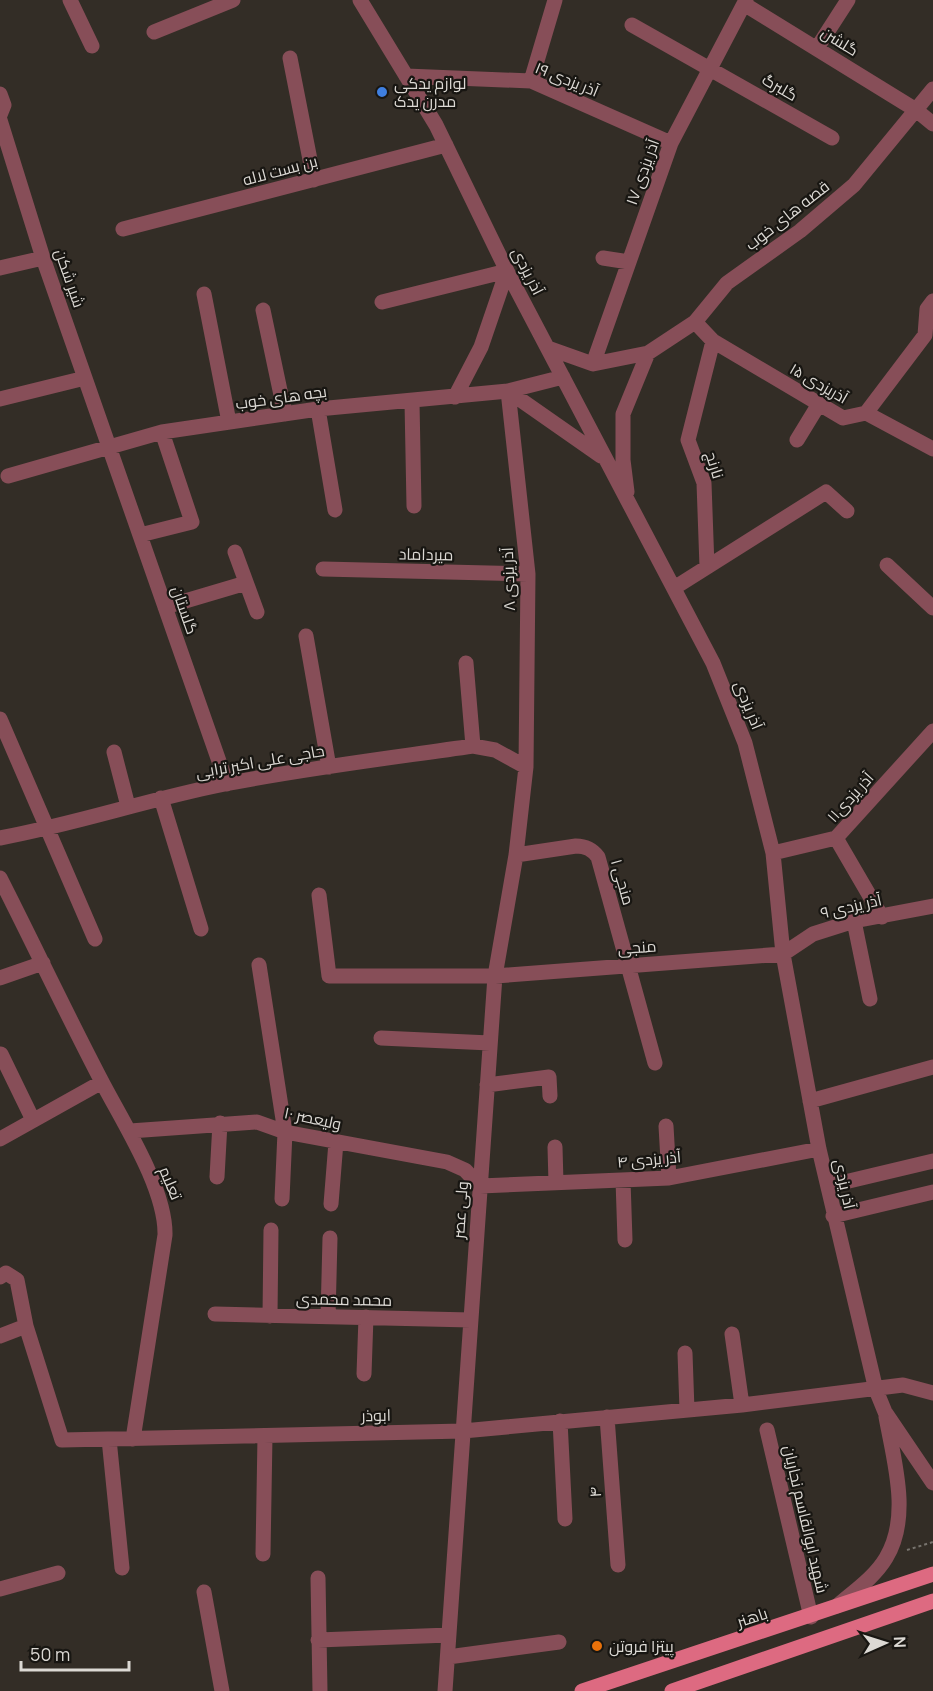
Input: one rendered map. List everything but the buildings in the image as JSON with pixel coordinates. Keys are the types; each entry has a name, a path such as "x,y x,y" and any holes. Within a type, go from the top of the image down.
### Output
{"main road":[{"name":"باهنر","path":"582,1691 811,1617 933,1574"},
{"path":"672,1691 933,1601"}],"street":[{"path":"70,0 92,46"},
{"path":"154,32 233,0"},
{"path":"531,81 555,0"},
{"path":"817,48 848,0"},
{"name":"آذر یزدی","path":"364,2 446,145 507,271 713,663 746,743 773,853 783,954 819,1149 876,1390 885,1412 933,1483"},
{"name":"گلشن","path":"745,2 916,110 933,124"},
{"name":"آذر یزدی ۱۷","path":"593,364 671,143 745,2"},
{"path":"632,25 710,68"},
{"path":"290,58 314,180"},
{"name":"گلبرگ","path":"710,68 832,138"},
{"name":"آذر یزدی ۱۹","path":"406,76 531,81 671,143"},
{"name":"قصه های خوب","path":"593,364 648,353 696,322 727,283 800,231 854,185 933,89"},
{"name":"شیر شکن","path":"0,94 3,105 0,118 43,258 110,447"},
{"name":"بن بست لاله","path":"123,229 446,145"},
{"path":"0,268 43,258"},
{"path":"603,258 629,262"},
{"path":"382,302 507,271"},
{"path":"455,397 481,347 507,271"},
{"path":"204,294 229,422"},
{"path":"866,413 925,335 927,309 933,301"},
{"path":"263,309 285,414"},
{"name":"۱۵ آذریزدی","path":"696,322 713,341 843,418 866,413 933,449"},
{"name":"نارنج","path":"707,567 704,483 688,440 713,341"},
{"path":"548,348 593,364"},
{"path":"628,500 623,460 623,414 648,353"},
{"name":"بچه های خوب","path":"8,476 162,432 318,409 412,402 508,391 563,377"},
{"path":"0,399 85,378"},
{"path":"508,391 604,458"},
{"name":"۸ آذر یزدی","path":"508,391 528,574 526,767"},
{"path":"412,402 414,507"},
{"path":"798,440 819,405"},
{"path":"318,409 335,510"},
{"path":"140,536 192,522 162,432"},
{"name":"گلستان","path":"110,447 227,784"},
{"path":"674,588 826,492 847,511"},
{"path":"235,552 257,612"},
{"path":"887,564 933,608"},
{"name":"میرداماد","path":"323,569 528,574"},
{"path":"165,607 246,583"},
{"path":"306,636 329,767"},
{"path":"466,663 473,746"},
{"path":"0,719 95,939"},
{"name":"آذر یزدی۱۱","path":"773,853 836,838 933,730"},
{"name":"حاجی علی اکبر ترابی","path":"0,838 49,829 128,806 227,784 473,746 495,750 526,767"},
{"path":"114,752 128,806"},
{"name":"ولی عصر","path":"445,1691 495,976 516,855 526,767"},
{"path":"161,798 201,929"},
{"path":"836,838 882,917"},
{"name":"منجی ۱","path":"516,855 576,846 585,846 594,851 628,966"},
{"name":"تعلیم","path":"0,878 129,1131 164,1213 165,1224 133,1439"},
{"name":"منجی","path":"319,895 329,976 495,976 783,954"},
{"name":"آذر یزدی ۹","path":"783,954 813,934 854,921 933,906"},
{"path":"854,921 870,999"},
{"path":"0,978 43,963"},
{"path":"259,965 285,1132 282,1198"},
{"path":"628,966 655,1063"},
{"path":"381,1038 490,1043"},
{"path":"0,1054 33,1120"},
{"path":"810,1101 933,1067"},
{"path":"487,1085 549,1077 550,1096"},
{"path":"0,1139 102,1082"},
{"name":"۱۰ ولیعصر","path":"129,1131 257,1122 285,1132 447,1162 465,1170 480,1186"},
{"path":"217,1176 220,1123"},
{"path":"666,1126 669,1178"},
{"path":"331,1204 336,1142"},
{"path":"555,1147 556,1183"},
{"name":"۴ آذر یزدی","path":"480,1186 669,1178 819,1149"},
{"path":"828,1186 933,1161"},
{"path":"623,1180 625,1240"},
{"path":"833,1216 933,1192"},
{"path":"270,1316 272,1230"},
{"path":"328,1317 330,1238"},
{"name":"ابوذر","path":"0,1277 6,1274 17,1280 26,1326 62,1440 463,1431 742,1405 903,1385 933,1393"},
{"name":"محمد محمدی","path":"216,1314 471,1320"},
{"path":"364,1374 366,1317"},
{"path":"0,1336 26,1326"},
{"path":"732,1334 742,1405"},
{"path":"685,1353 687,1410"},
{"path":"832,1610 869,1579 887,1557 899,1516 900,1491 885,1412"},
{"name":"۴","path":"607,1417 618,1565"},
{"path":"560,1421 565,1519"},
{"name":"شهید ابوالقاسم نجاریان","path":"767,1430 811,1617"},
{"path":"263,1554 266,1436"},
{"path":"109,1439 122,1568"},
{"path":"0,1588 58,1574"},
{"path":"318,1578 320,1691"},
{"path":"204,1592 222,1691"},
{"path":"318,1640 449,1635"},
{"path":"448,1657 558,1642"}],"path":[{"path":"887,1557 933,1542"}],"place":[{"name":"لوازم یدکی مدرن یدک","path":"382,92"},
{"name":"پیتزا فروتن","path":"597,1646"}]}
